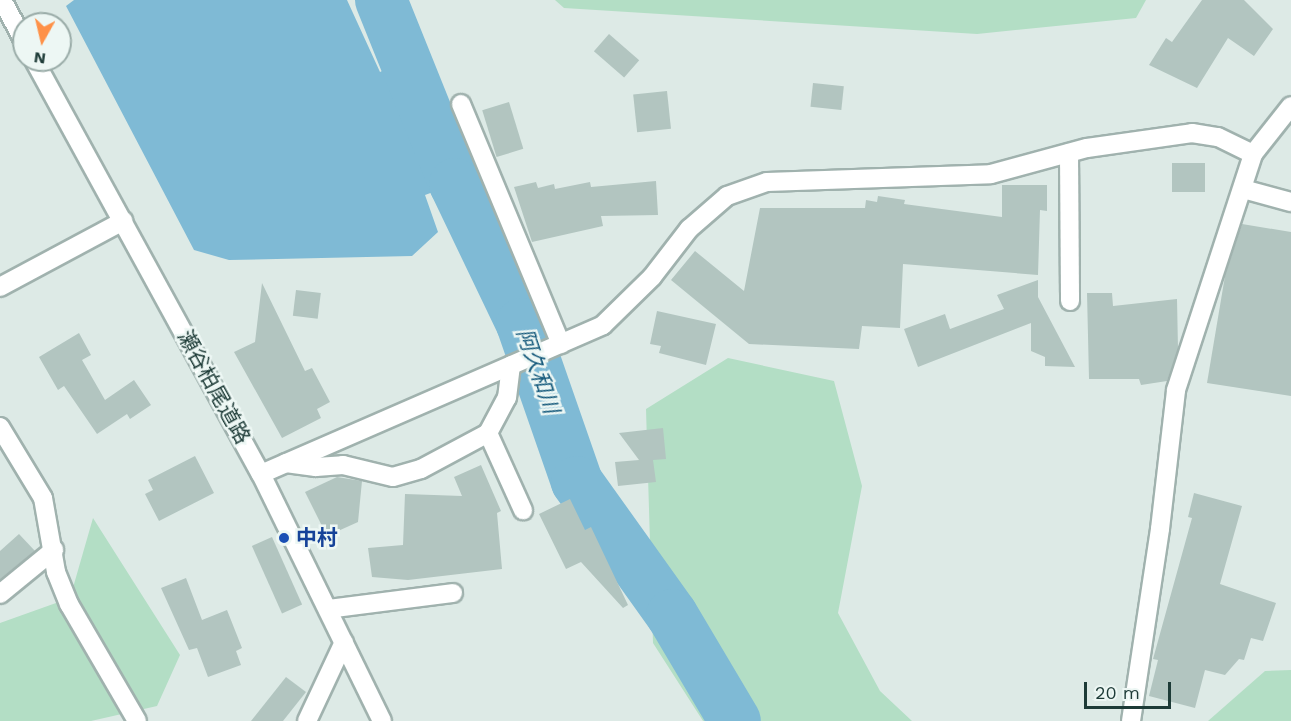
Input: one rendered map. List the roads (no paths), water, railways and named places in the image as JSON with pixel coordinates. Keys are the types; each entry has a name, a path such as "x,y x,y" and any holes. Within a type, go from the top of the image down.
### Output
{"street":[{"path":"2,0 12,19"},
{"name":"瀬谷柏尾道路","path":"41,72 261,474 382,721"},
{"path":"461,104 556,346"},
{"path":"1131,721 1161,529 1176,390 1191,331 1243,189 1253,154 1291,106"},
{"path":"261,474 603,325 652,277 689,229 727,196 767,182 991,174 1069,153 1192,133 1218,137 1253,154"},
{"path":"1069,153 1070,301"},
{"path":"1243,189 1291,202"},
{"path":"0,287 123,221"},
{"path":"286,462 316,467 343,465 393,477 453,454 488,433 507,398 514,364"},
{"path":"0,427 43,498 69,604 137,721"},
{"path":"488,433 523,510"},
{"path":"0,594 54,550"},
{"path":"328,609 453,593"},
{"path":"307,721 344,642"}],"water":[{"path":"74,0 347,0 380,72 405,60 455,184 425,195 438,232 412,256 229,260 194,250 72,17 72,12 69,12 66,6"}],"waterway":[{"name":"阿久和川","path":"381,0 455,184 522,324 577,482 672,615 735,721"}],"place":[{"name":"中村","path":"284,538"}]}
